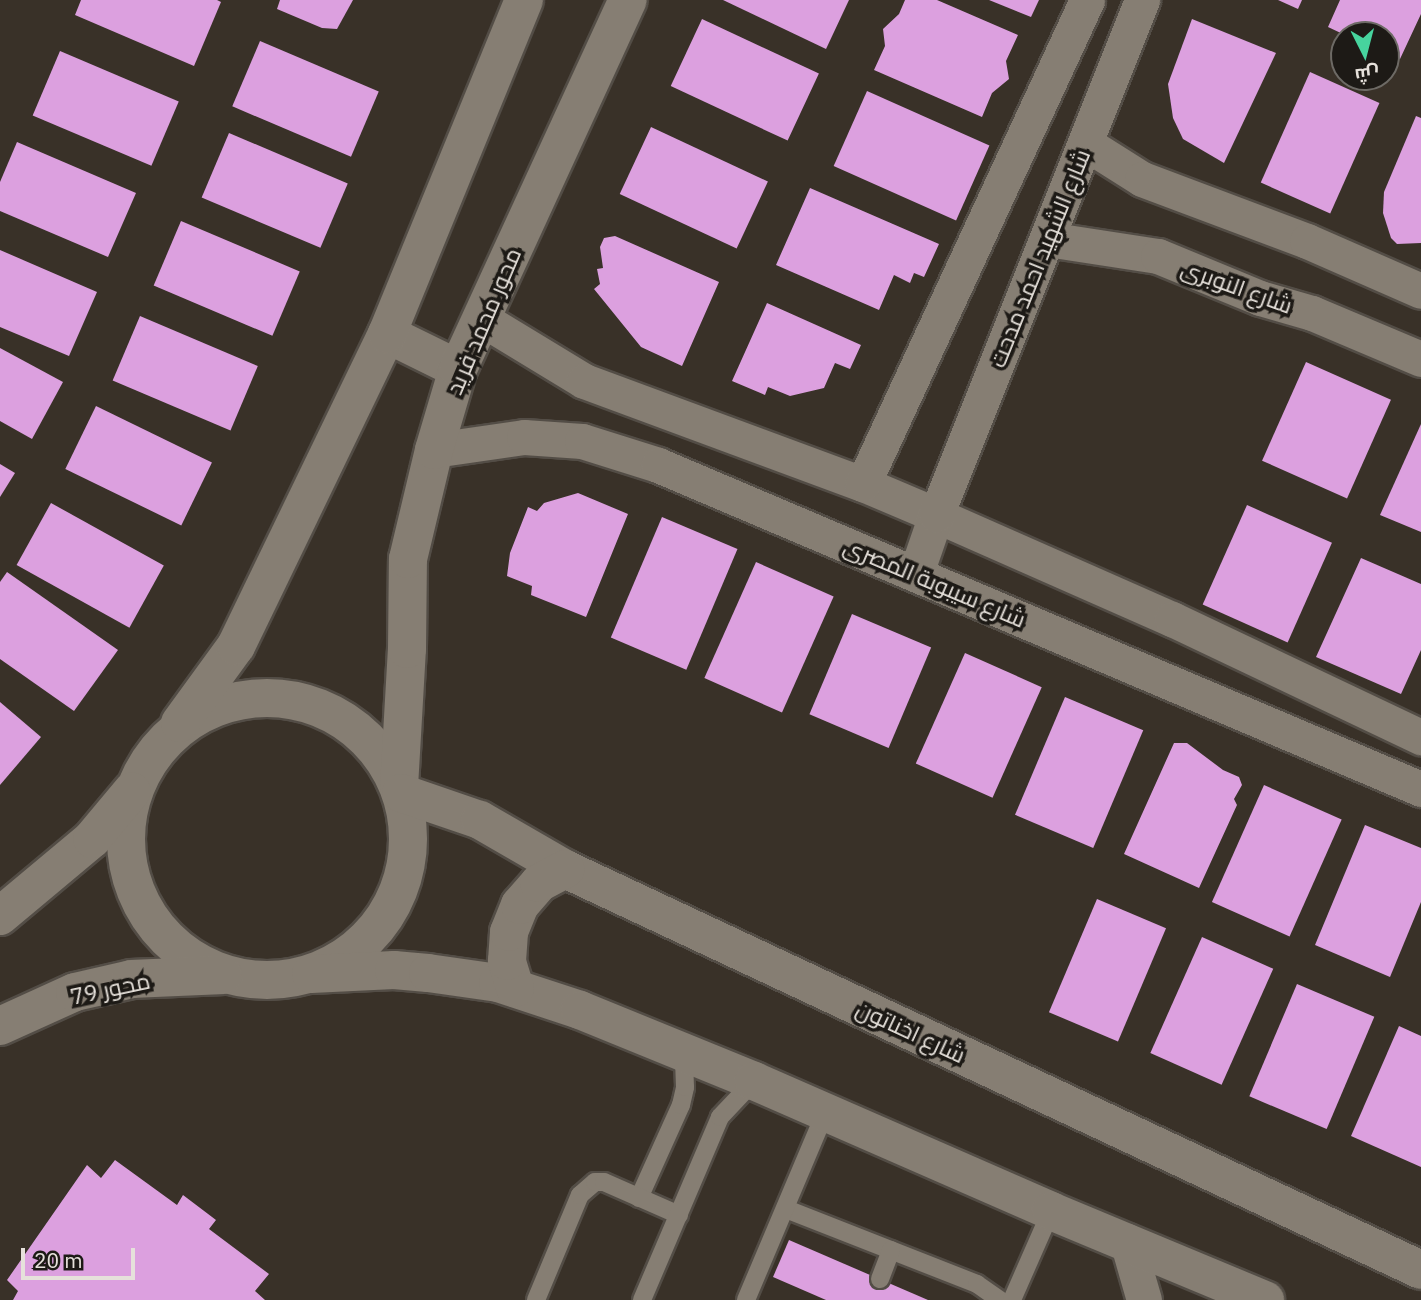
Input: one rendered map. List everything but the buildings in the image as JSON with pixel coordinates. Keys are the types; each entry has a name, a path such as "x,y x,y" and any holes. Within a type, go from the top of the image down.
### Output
{"main road":[{"path":"0,916 92,839 134,789 150,758 174,732 236,646 387,334 524,0"},
{"name":"محور محمد فريد","path":"400,790 407,649 408,559 434,450 458,369 628,0"},
{"path":"387,334 458,369"},
{"path":"174,732 206,711 243,700 282,698 319,708 353,727 380,753 400,790 408,830 406,867 394,902 373,933 345,957 311,974"},
{"path":"134,789 125,827 126,853 127,866 139,902 161,934 191,959 227,975 255,981 283,980 311,974 394,970 515,988 684,1051 1051,1211 1265,1300"},
{"name":"شارع اخناتون","path":"400,790 480,820 565,869 1421,1270"},
{"path":"515,988 507,961 509,932 516,914 539,883 565,869"},
{"name":"محور 79","path":"0,1026 75,992 121,981 227,975"}],"street":[{"path":"863,484 1087,0"},
{"name":"شارع الشهيد احمد مدحت","path":"916,573 936,515 1142,0"},
{"path":"1085,143 1142,179 1307,242 1421,291"},
{"name":"شارع النوبرى","path":"1046,239 1158,256 1260,298 1312,313 1421,359"},
{"path":"482,319 584,381 863,484 936,515 1171,618 1421,737"},
{"name":"شارع سيبوبة المصرى","path":"434,450 524,437 582,441 658,465 1421,789"},
{"path":"1127,1241 1144,1300"}],"lane":[{"path":"639,1198 681,1105 686,1078 684,1051"},
{"path":"642,1300 720,1117 754,1081"},
{"path":"754,1298 786,1209 826,1111"},
{"path":"536,1300 586,1187 595,1182 604,1182 678,1215"},
{"path":"786,1209 977,1284 1000,1300"},
{"path":"1012,1300 1051,1211"},
{"path":"880,1279 891,1250"}]}
